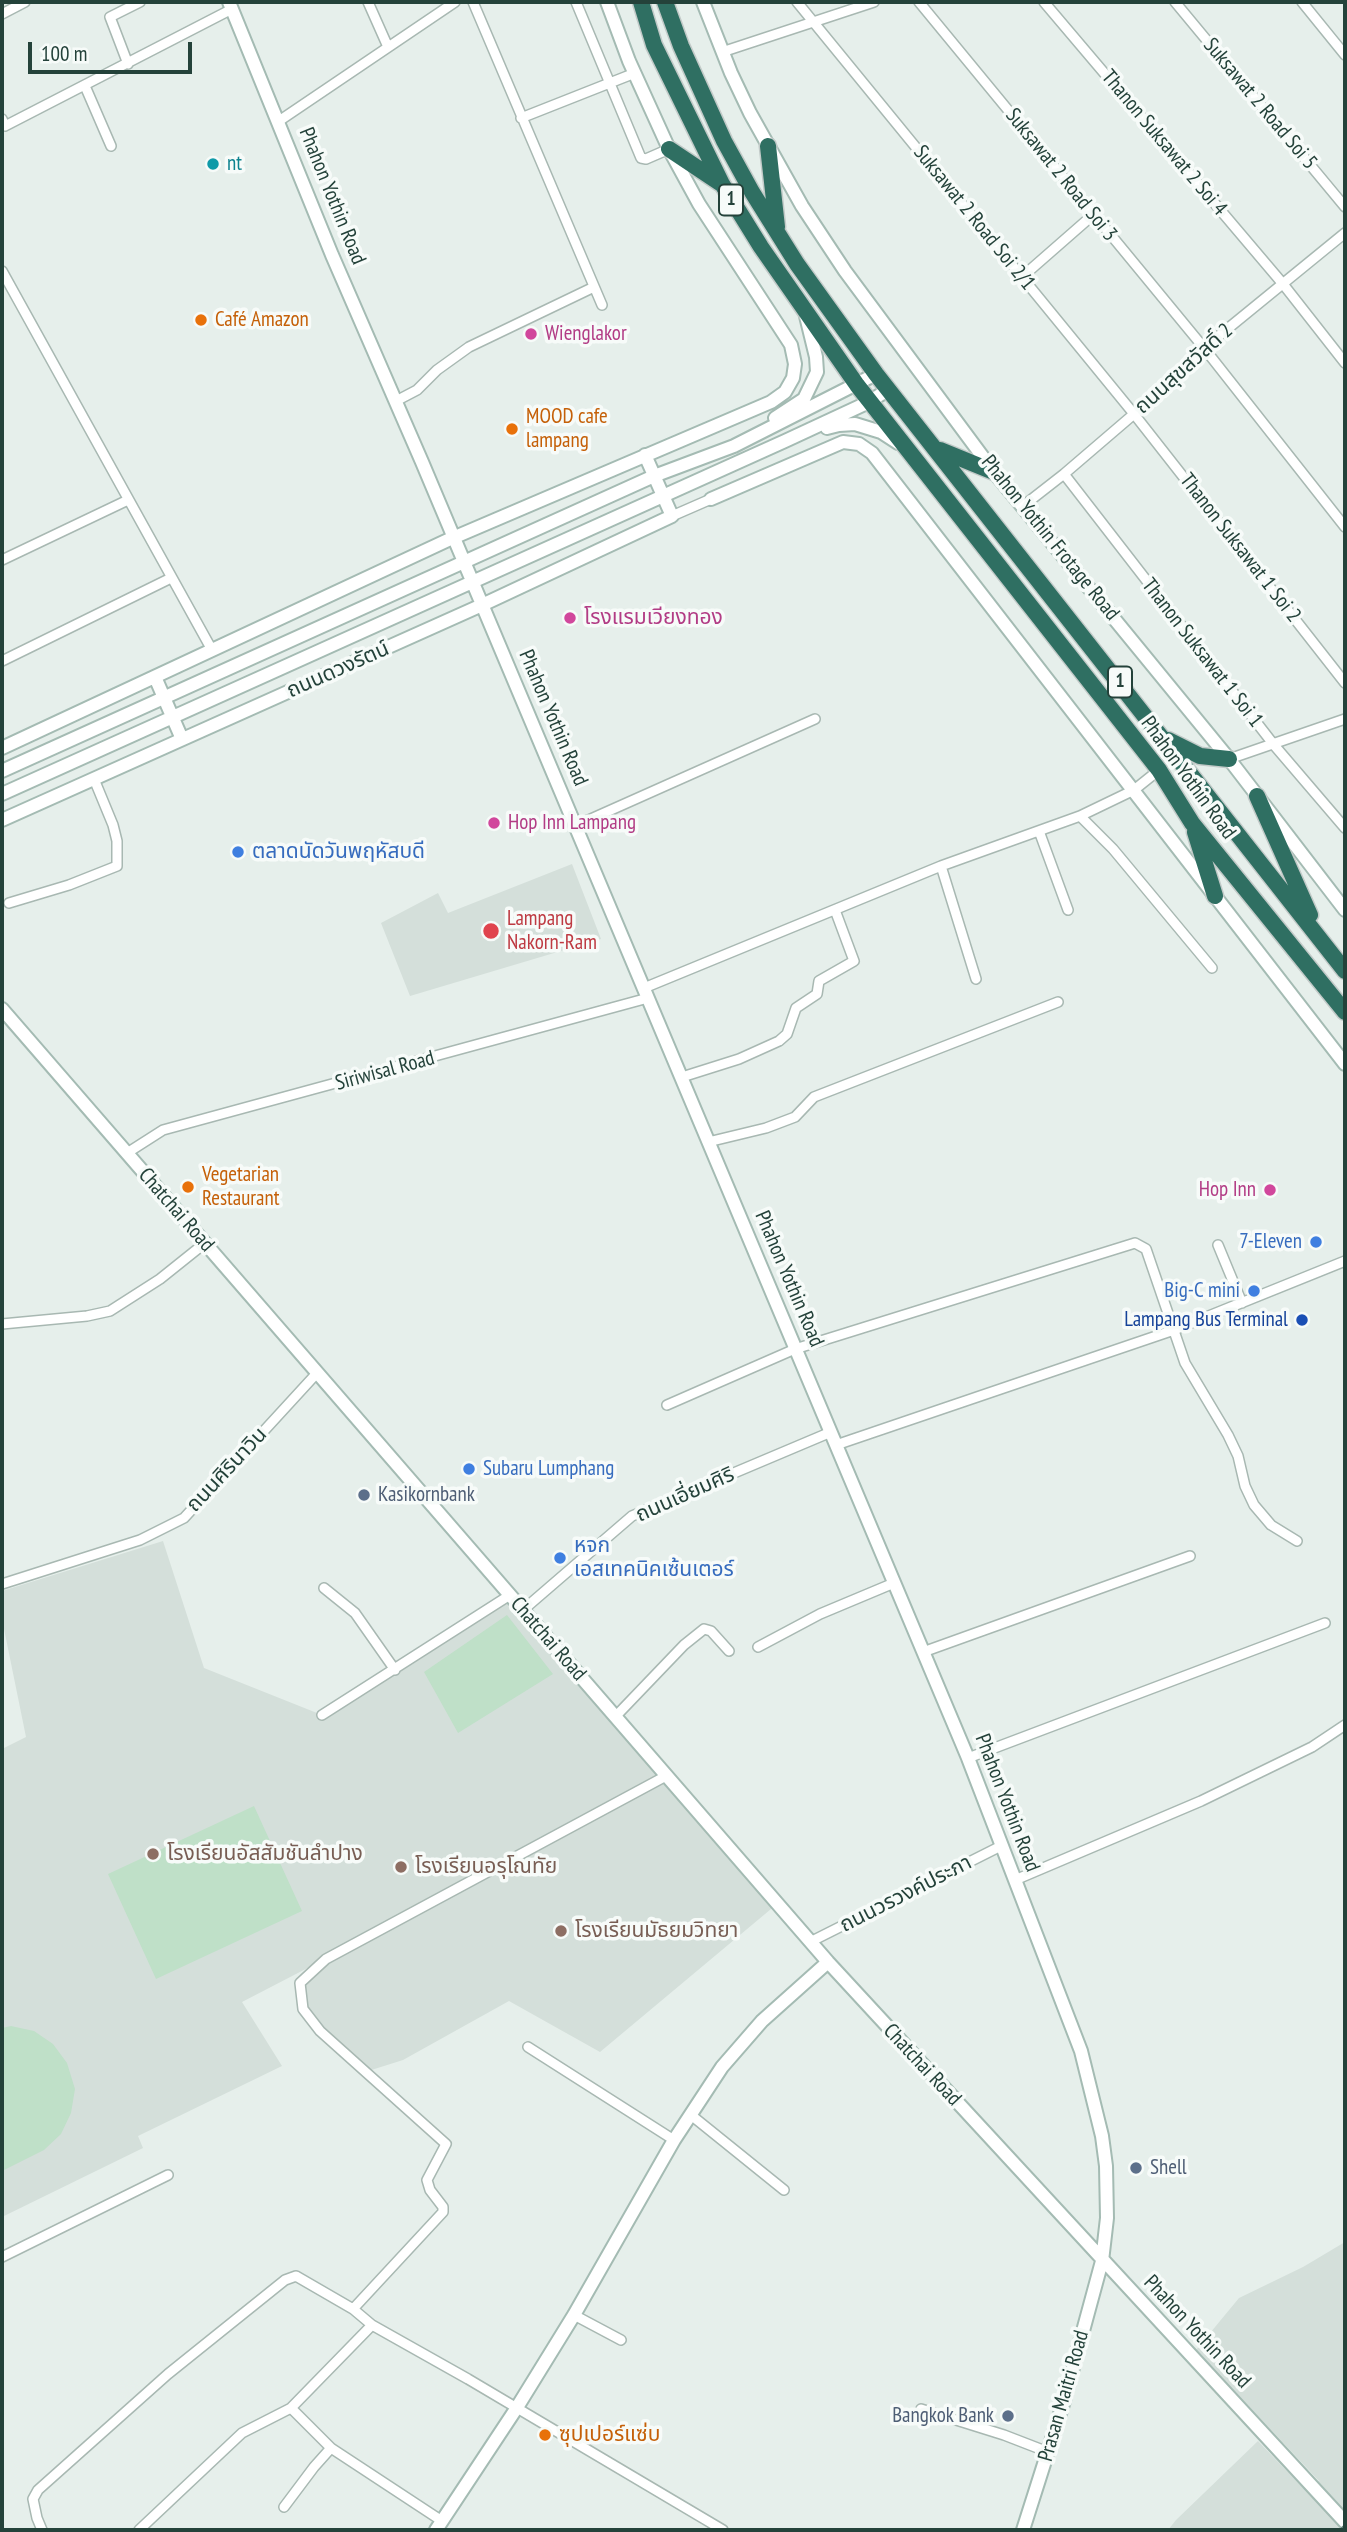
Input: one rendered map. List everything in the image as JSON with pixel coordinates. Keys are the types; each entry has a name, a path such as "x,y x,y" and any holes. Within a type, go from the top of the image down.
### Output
{"highway":[{"name":"Phahon Yothin Road","path":"641,2 654,45 722,184 804,310 904,447 1159,770 1192,822 1345,1012"},
{"name":"Phahon Yothin Road","path":"665,2 681,46 724,141 797,264 889,390 1345,971"},
{"path":"768,147 778,234"},
{"path":"669,149 722,184"},
{"path":"937,449 994,472"},
{"path":"1163,738 1200,756 1229,759"},
{"path":"1257,796 1319,937"},
{"path":"1192,822 1215,896"}],"main road":[{"name":"1","path":"607,2 669,149 699,204 791,345 795,364 793,378 785,392 771,402 645,455"},
{"name":"Phahon Yothin Frotage Road","path":"703,2 722,52 768,147 802,206 845,271 994,472 1229,759 1345,910"},
{"name":"Phahon Yothin Road","path":"230,5 332,256 473,582 968,1758 1081,2051 1102,2136 1106,2166 1107,2218 1102,2261 1345,2522"},
{"path":"734,446 804,399 812,386 817,372 816,357 804,310"},
{"path":"2,771 654,476 734,446 877,374"},
{"path":"2,794 785,441 870,402 889,390"},
{"path":"785,441 839,425 855,424 881,432 904,447"},
{"path":"711,499 829,446 844,442 859,444 872,453 1345,1064"},
{"path":"2,748 454,538 645,455 672,516"},
{"name":"ถนนดวงรัตน์","path":"2,820 482,605 672,516"},
{"path":"155,677 182,739"},
{"name":"Chatchai Road","path":"2,1009 810,1942 1102,2261"},
{"path":"439,2526 574,2315 674,2140 722,2067 762,2021 828,1962"},
{"name":"Prasan Maitri Road","path":"1023,2530 1102,2261"}],"street":[{"path":"2,14 25,2"},
{"path":"128,64 110,17 140,2"},
{"path":"368,2 388,47"},
{"path":"279,121 455,2"},
{"path":"472,2 602,305"},
{"path":"576,2 641,158 646,159 669,149"},
{"name":"Suksawat 2 Road Soi 2/1","path":"797,2 1134,414"},
{"path":"722,52 874,2"},
{"name":"Suksawat 2 Road Soi 3","path":"919,2 1204,348 1345,527"},
{"name":"Thanon Suksawat 2 Soi 4","path":"1044,2 1283,284 1345,363"},
{"name":"Suksawat 2 Road Soi 5","path":"1175,2 1345,207"},
{"path":"1302,2 1345,55"},
{"path":"2,119 5,127 128,64 230,5"},
{"path":"521,118 635,73"},
{"path":"85,86 111,146"},
{"path":"1022,277 1094,214"},
{"name":"ถนนสุขสวัสดิ์ 2","path":"1023,506 1134,414 1204,348 1345,233"},
{"path":"2,271 212,650"},
{"path":"396,401 417,390 437,370 476,343 594,286"},
{"name":"Thanon Suksawat 1 Soi 2","path":"1134,414 1345,682"},
{"name":"Thanon Suksawat 1 Soi 1","path":"1064,474 1274,745 1345,828"},
{"path":"672,516 711,499"},
{"path":"2,560 128,500"},
{"path":"2,661 171,578"},
{"path":"575,826 815,719"},
{"path":"1229,759 1345,719"},
{"name":"Siriwisal Road","path":"127,1153 163,1130 646,993 941,866 1080,816 1134,790 1159,770"},
{"path":"9,903 69,885 117,866 117,841 113,825 94,779"},
{"path":"1080,816 1113,849 1212,968"},
{"path":"1039,831 1068,911"},
{"path":"941,866 976,979"},
{"path":"682,1077 739,1059 779,1041 787,1034 796,1008 817,994 819,981 854,961 835,910"},
{"path":"708,1142 766,1128 794,1117 814,1097 1058,1002"},
{"path":"2,1324 87,1317 110,1311 160,1279 205,1243"},
{"path":"667,1405 796,1349 1135,1243 1141,1244 1146,1249 1185,1363 1238,1455 1245,1486 1254,1505 1270,1525 1297,1541"},
{"path":"1218,1245 1242,1303"},
{"name":"ถนนเอี่ยมศิริ","path":"523,1610 632,1516 833,1438 1174,1330 1345,1261"},
{"name":"ถนนศิรินาวิน","path":"2,1584 140,1539 184,1518 317,1373"},
{"path":"923,1652 1191,1556"},
{"path":"758,1647 820,1614 894,1583"},
{"path":"324,1588 355,1613 395,1670"},
{"path":"322,1715 510,1595"},
{"path":"968,1758 1325,1623"},
{"path":"615,1717 684,1645 704,1629 711,1631 729,1651"},
{"path":"1015,1880 1201,1801 1312,1746 1345,1726"},
{"path":"353,2308 443,2212 443,2207 430,2190 427,2180 446,2144 320,2031 303,2009 300,1983 326,1959 666,1776"},
{"name":"ถนนวรวงค์ประภา","path":"810,1942 1002,1846"},
{"path":"528,2048 674,2140"},
{"path":"691,2115 784,2190"},
{"path":"2,2257 168,2175"},
{"path":"42,2530 34,2510 33,2499 38,2490 168,2374 285,2280 296,2276 353,2308 372,2325 723,2530"},
{"path":"574,2315 621,2340"},
{"path":"139,2530 242,2433 291,2408 372,2325"},
{"path":"291,2408 331,2448 439,2526"},
{"path":"921,2409 1048,2452"},
{"path":"284,2507 331,2448"}],"shaded area":[{"name":"Lampang Nakorn-Ram","path":"572,864 601,939 410,996 381,923 438,893 448,913"},
{"path":"163,1541 204,1668 322,1715 510,1595 777,1904 600,2052 509,2001 403,2060 365,2072 303,2009 300,1983 323,1960 242,2002 282,2066 138,2136 143,2148 2,2217 2,1749 26,1737 2,1619 2,1591"},
{"path":"1345,2242 1345,2530 1168,2530 1258,2441 1303,2488 1319,2481 1196,2350 1239,2298 1303,2267"}],"green space":[{"path":"507,1615 553,1674 458,1733 424,1672"},
{"path":"254,1806 302,1911 156,1979 108,1874"},
{"path":"11,2026 34,2031 53,2044 67,2063 75,2089 71,2113 61,2134 44,2150 2,2171 2,2028"}],"railway":[{"path":"1341,2530 1345,2526"}],"place":[{"name":"nt","path":"213,164"},
{"name":"Café Amazon","path":"201,320"},
{"name":"Wienglakor","path":"531,334"},
{"name":"MOOD cafe lampang","path":"512,429"},
{"name":"โรงแรมเวียงทอง","path":"570,618"},
{"name":"Hop Inn Lampang","path":"494,823"},
{"name":"ตลาดนัดวันพฤหัสบดี","path":"238,852"},
{"name":"Lampang Nakorn-Ram","path":"491,931"},
{"name":"Vegetarian Restaurant","path":"188,1187"},
{"name":"Hop Inn","path":"1270,1190"},
{"name":"7-Eleven","path":"1316,1242"},
{"name":"Big-C mini","path":"1254,1291"},
{"name":"Lampang Bus Terminal","path":"1302,1320"},
{"name":"Subaru Lumphang","path":"469,1469"},
{"name":"Kasikornbank","path":"364,1495"},
{"name":"หจก เอสเทคนิคเซ้นเตอร์","path":"560,1558"},
{"name":"โรงเรียนอัสสัมชันลำปาง","path":"153,1854"},
{"name":"โรงเรียนอรุโณทัย","path":"401,1867"},
{"name":"โรงเรียนมัธยมวิทยา","path":"561,1931"},
{"name":"Shell","path":"1136,2168"},
{"name":"Bangkok Bank","path":"1008,2416"},
{"name":"ซุปเปอร์แซ่บ","path":"545,2435"}]}
